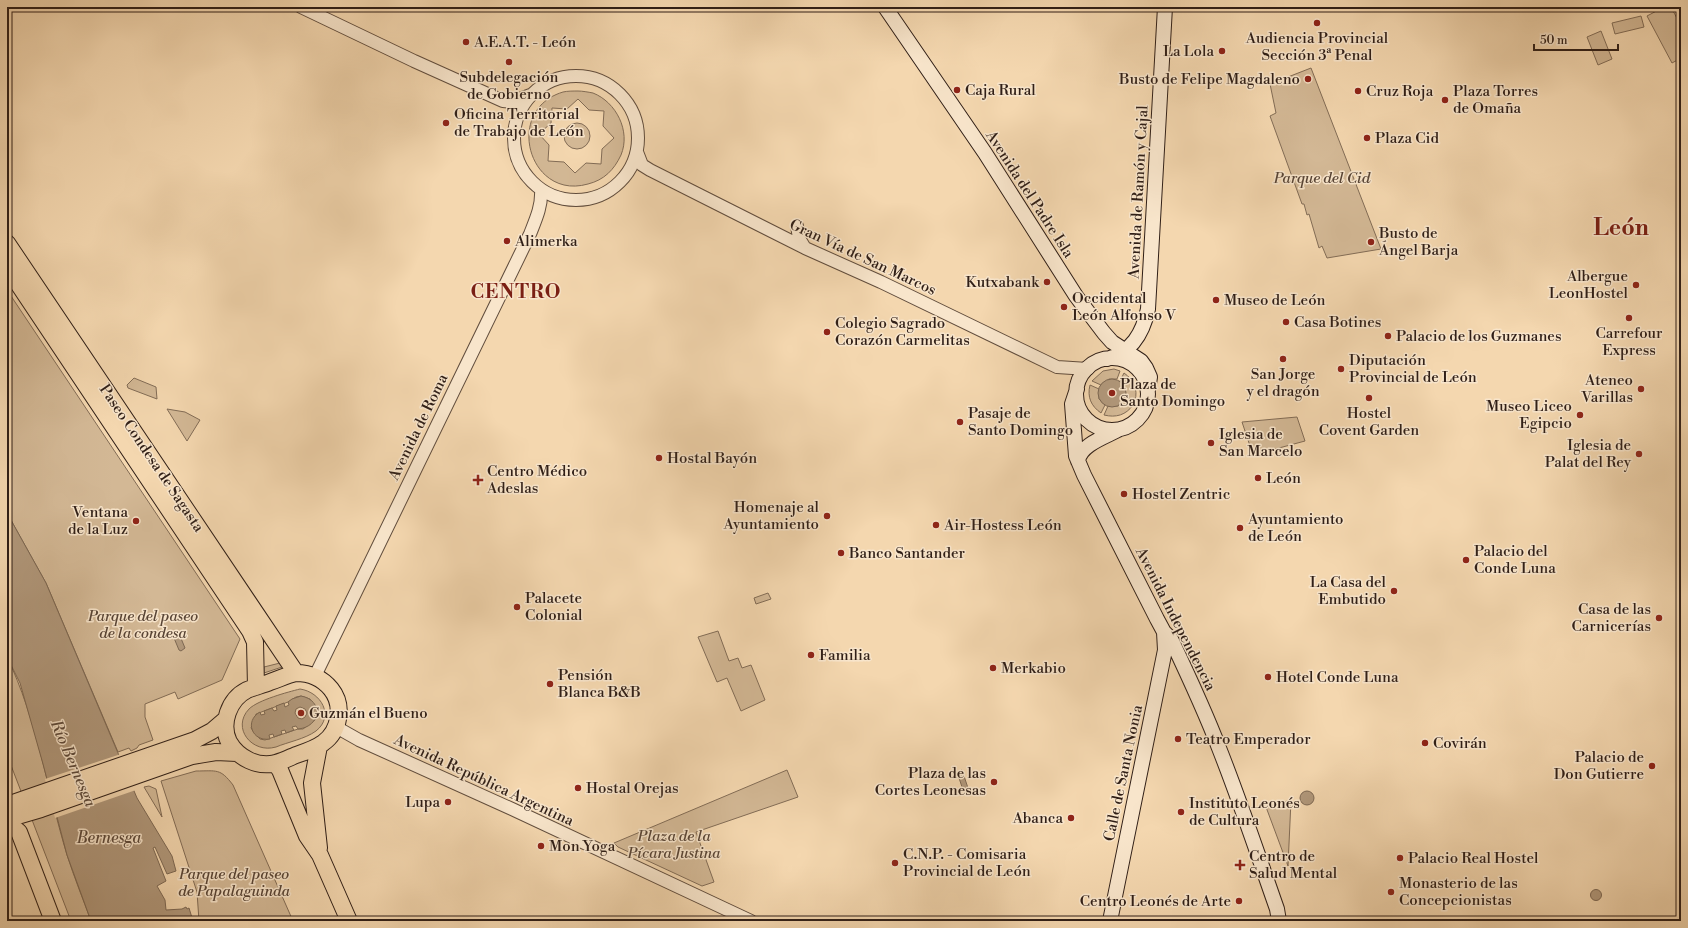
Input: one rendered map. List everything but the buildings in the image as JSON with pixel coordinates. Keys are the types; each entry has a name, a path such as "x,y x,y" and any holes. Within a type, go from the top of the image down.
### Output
{"main road":[{"name":"Avenida del Padre Isla","path":"886,7 985,153 1076,296 1112,342 1141,361 1146,368 1150,377 1148,390"},
{"name":"Avenida de Ramón y Cajal","path":"1107,359 1118,356 1126,351 1138,338 1144,327 1148,309 1165,7"},
{"name":"Paseo Condesa de Sagasta","path":"7,243 296,674"},
{"name":"Paseo Condesa de Sagasta","path":"7,267 250,630 255,642 256,687"},
{"path":"1104,333 1113,339 1126,339 1136,335 1144,327"},
{"path":"1080,456 1118,430 1139,419 1147,404 1148,390 1142,375 1131,364 1116,359 1107,359 1088,368 1079,381 1077,389 1079,407 1089,421 1103,429 1118,430"},
{"name":"Avenida Independencia","path":"1077,389 1072,404 1075,452 1080,456 1105,518 1164,632 1171,639 1196,692 1220,749 1277,909 1279,921"},
{"name":"Calle de Santa Nonia","path":"1110,921 1165,650 1164,632"},
{"path":"138,767 216,752 237,753 253,762 275,763 319,746 331,735 336,727 338,713 336,699 326,683 315,676 296,674 247,690 233,702 226,719 226,728 229,741 237,753"},
{"path":"7,819 35,805 138,767 212,731 226,719"},
{"path":"319,746 312,782 320,855"},
{"path":"275,763 280,770 308,836 320,855 349,921"},
{"path":"7,805 35,805"},
{"path":"35,805 13,829 53,921"}],"street":[{"path":"301,7 414,61 503,101 516,101 530,95 543,85 557,78 571,75 598,79 612,86 623,96 631,108 637,124 639,138 637,152 632,165 624,177 613,188 597,197 568,200 561,199 541,190 529,179 520,167 514,144 515,123 513,115 503,101"},
{"path":"515,123 521,108 530,95"},
{"name":"Gran Vía de San Marcos","path":"637,152 642,165 650,170 805,248 881,282 1057,367 1088,368"},
{"name":"Avenida de Roma","path":"315,676 530,234 540,209 542,199 541,190"},
{"path":"797,226 799,238 805,248"},
{"name":"Avenida República Argentina","path":"336,727 359,740 512,809 751,921"}],"green space":[{"path":"1664,7 1671,7 1681,26 1681,58 1672,63 1647,16"},
{"path":"1641,16 1644,27 1615,34 1612,23"},
{"path":"1601,31 1612,59 1598,65 1587,37"},
{"name":"Parque del Cid","path":"1311,68 1381,249 1327,258 1322,246 1319,248 1309,214 1307,215 1304,204 1302,204 1270,116 1276,113 1270,84"},
{"path":"576,91 593,93 601,97 615,110 623,127 624,146 621,155 612,170 604,177 588,184 568,186 551,179 538,167 531,151 529,134 533,116 544,102 563,92","holes":["578,99 589,110 604,111 603,126 614,138 602,149 601,164 586,163 575,173 564,162 548,161 549,145 539,134 551,123 552,108 567,109"]},
{"path":"577,123 586,127 590,136 586,145 577,149 568,145 564,136 568,127"},
{"name":"Parque del paseo de la condesa","path":"7,290 240,639 222,680 178,699 175,692 145,704 145,717 153,740 139,745 131,751 129,748 118,752 46,583 7,513"},
{"path":"1114,369 1120,371 1117,379 1109,379 1101,385 1092,381 1103,371"},
{"path":"1124,373 1133,382 1136,393 1135,401 1126,397 1124,385 1120,381"},
{"path":"134,378 156,387 157,399 128,388 127,385"},
{"path":"1090,385 1099,389 1099,399 1105,405 1101,413 1092,404 1089,393"},
{"path":"1124,401 1133,405 1127,411 1117,416 1104,415 1108,406 1118,406"},
{"path":"167,409 185,412 200,420 187,441"},
{"path":"1297,417 1305,441 1253,455 1242,422"},
{"path":"768,593 771,599 756,604 754,598"},
{"path":"718,631 729,661 738,658 742,668 751,665 765,700 741,711 727,678 717,682 698,637"},
{"path":"7,657 34,729 67,855 91,921 71,921 7,755"},
{"path":"280,663 282,667 264,673 264,667"},
{"path":"300,689 314,695 323,706 325,712 322,725 316,731 307,736 276,747 259,747 252,743 243,731 242,724 244,716 249,709 259,702","holes":["301,696 310,699 317,711 315,720 303,729 298,729 265,740 260,739 251,728 256,714 288,702 296,697"]},
{"name":"Plaza de la Pícara Justina","path":"787,770 798,797 696,832 714,882 702,886 618,847 614,843"},
{"name":"Parque del paseo de Papalaguinda","path":"196,771 221,773 233,785 293,921 199,921 197,892 161,781"},
{"path":"149,786 156,789 162,817 144,787"},
{"path":"1291,800 1288,866 1266,807"}],"water":[{"path":"1112,379 1122,383 1126,393 1122,403 1112,407 1102,403 1098,393 1102,383"},
{"name":"Bernesga","path":"7,513 46,583 137,798 172,856 176,871 167,874 155,847 153,848 166,881 157,886 165,900 166,910 182,909 186,907 187,909 189,908 193,921 91,921 67,855 20,683 7,657"},
{"path":"178,635 180,636 185,648 181,651 179,650 174,638"},
{"path":"301,696 308,698 313,703 317,713 311,724 298,729 296,726 292,727 294,730 286,733 285,730 281,731 282,734 274,737 273,734 269,735 270,739 264,739 255,734 251,725 255,716 260,712 261,715 265,714 264,711 272,708 274,711 277,710 276,706 284,703 285,707 289,705 288,702","holes":["300,707 305,709 307,713 305,717 302,719 298,718 295,713 296,709"]},
{"path":"962,770 969,791 964,793 957,772"},
{"path":"1304,791 1310,791 1314,795 1314,801 1310,805 1304,805 1300,801 1300,795"},
{"path":"1594,890 1598,890 1600,891 1600,899 1594,900 1591,897 1591,893"}],"pier":[{"path":"121,754 136,790 55,818 45,779"}],"place":[{"name":"Audiencia Provincial Sección 3ª Penal","path":"1317,23"},
{"name":"A.E.A.T. - León","path":"466,42"},
{"name":"La Lola","path":"1222,51"},
{"name":"Subdelegación de Gobierno","path":"509,62"},
{"name":"Busto de Felipe Magdaleno","path":"1308,79"},
{"name":"Caja Rural","path":"957,90"},
{"name":"Cruz Roja","path":"1358,91"},
{"name":"Plaza Torres de Omaña","path":"1445,100"},
{"name":"Oficina Territorial de Trabajo de León","path":"446,123"},
{"name":"Plaza Cid","path":"1367,138"},
{"name":"Alimerka","path":"507,241"},
{"name":"Busto de Ángel Barja","path":"1371,242"},
{"name":"Kutxabank","path":"1047,282"},
{"name":"Albergue LeonHostel","path":"1636,285"},
{"name":"Museo de León","path":"1216,300"},
{"name":"Occidental León Alfonso V","path":"1064,307"},
{"name":"Carrefour Express","path":"1629,318"},
{"name":"Casa Botines","path":"1286,322"},
{"name":"Colegio Sagrado Corazón Carmelitas","path":"827,332"},
{"name":"Palacio de los Guzmanes","path":"1388,336"},
{"name":"San Jorge y el dragón","path":"1283,359"},
{"name":"Diputación Provincial de León","path":"1341,369"},
{"name":"Ateneo Varillas","path":"1641,389"},
{"name":"Plaza de Santo Domingo","path":"1112,393"},
{"name":"Hostel Covent Garden","path":"1369,398"},
{"name":"Museo Liceo Egipcio","path":"1580,415"},
{"name":"Pasaje de Santo Domingo","path":"960,422"},
{"name":"Iglesia de San Marcelo","path":"1211,443"},
{"name":"Iglesia de Palat del Rey","path":"1639,454"},
{"name":"Hostal Bayón","path":"659,458"},
{"name":"León","path":"1258,478"},
{"name":"Centro Médico Adeslas","path":"478,480"},
{"name":"Hostel Zentric","path":"1124,494"},
{"name":"Homenaje al Ayuntamiento","path":"827,516"},
{"name":"Ventana de la Luz","path":"136,521"},
{"name":"Air-Hostess León","path":"936,525"},
{"name":"Ayuntamiento de León","path":"1240,528"},
{"name":"Banco Santander","path":"841,553"},
{"name":"Palacio del Conde Luna","path":"1466,560"},
{"name":"La Casa del Embutido","path":"1394,591"},
{"name":"Palacete Colonial","path":"517,607"},
{"name":"Casa de las Carnicerías","path":"1659,618"},
{"name":"Familia","path":"811,655"},
{"name":"Merkabio","path":"993,668"},
{"name":"Hotel Conde Luna","path":"1268,677"},
{"name":"Pensión Blanca B&B","path":"550,684"},
{"name":"Guzmán el Bueno","path":"301,713"},
{"name":"Teatro Emperador","path":"1178,739"},
{"name":"Covirán","path":"1425,743"},
{"name":"Palacio de Don Gutierre","path":"1652,766"},
{"name":"Plaza de las Cortes Leonesas","path":"994,782"},
{"name":"Hostal Orejas","path":"578,788"},
{"name":"Lupa","path":"448,802"},
{"name":"Instituto Leonés de Cultura","path":"1181,812"},
{"name":"Abanca","path":"1071,818"},
{"name":"Mon Yoga","path":"541,846"},
{"name":"Palacio Real Hostel","path":"1400,858"},
{"name":"C.N.P. - Comisaria Provincial de León","path":"895,863"},
{"name":"Centro de Salud Mental","path":"1240,865"},
{"name":"Monasterio de las Concepcionistas","path":"1391,892"},
{"name":"Centro Leonés de Arte","path":"1239,901"}],"district":[{"name":"León","path":"1621,227"},
{"name":"CENTRO","path":"516,291"}],"water label":[{"name":"Río Bernesga","path":"74,763"}]}
